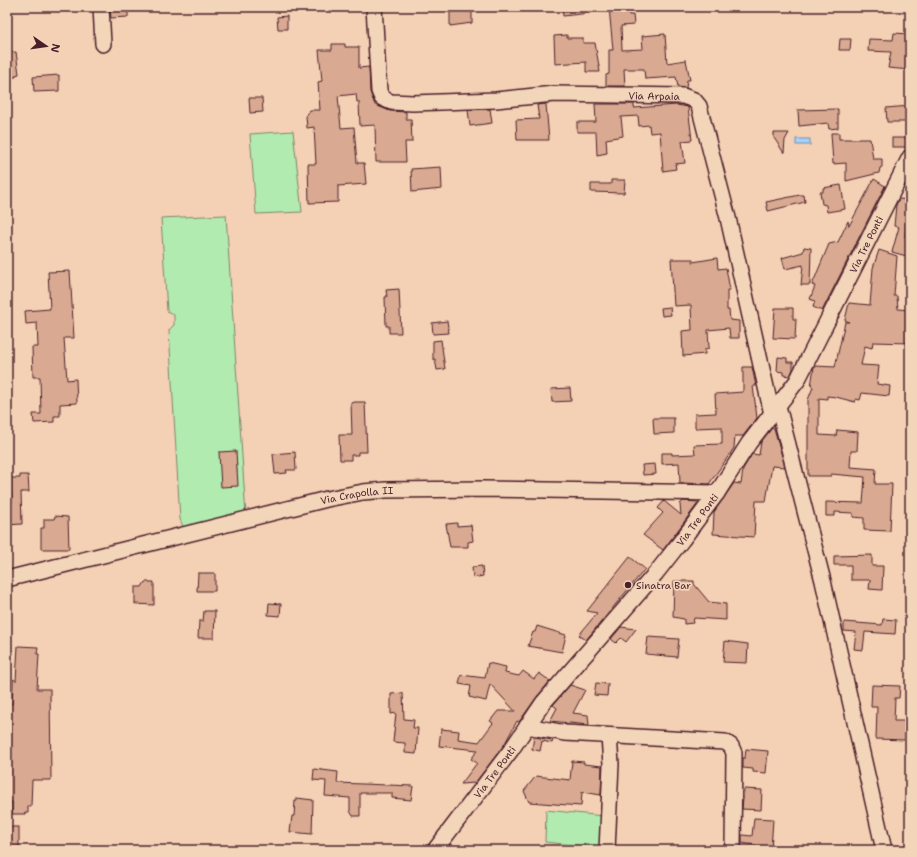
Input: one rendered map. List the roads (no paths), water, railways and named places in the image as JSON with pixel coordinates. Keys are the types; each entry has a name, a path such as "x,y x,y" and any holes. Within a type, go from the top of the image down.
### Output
{"street":[{"path":"101,7 103,44"},
{"name":"Via Arpaia","path":"374,7 379,91 382,98 391,102 420,103 496,100 554,94 605,94 683,96 694,100 699,106 775,410 823,581 884,850"},
{"name":"Via Tre Ponti","path":"435,850 543,703 656,573 717,493 749,443 797,381 910,157"},
{"name":"Via Crapolla II","path":"7,579 327,499 363,492 485,489 717,493"},
{"path":"527,726 565,732 610,736 725,742 732,746 734,752 733,850"},
{"path":"607,850 611,764 610,736"}],"water":[{"path":"796,139 810,139 810,145 796,145"}],"place":[{"name":"Sinatra Bar","path":"628,585"}]}
